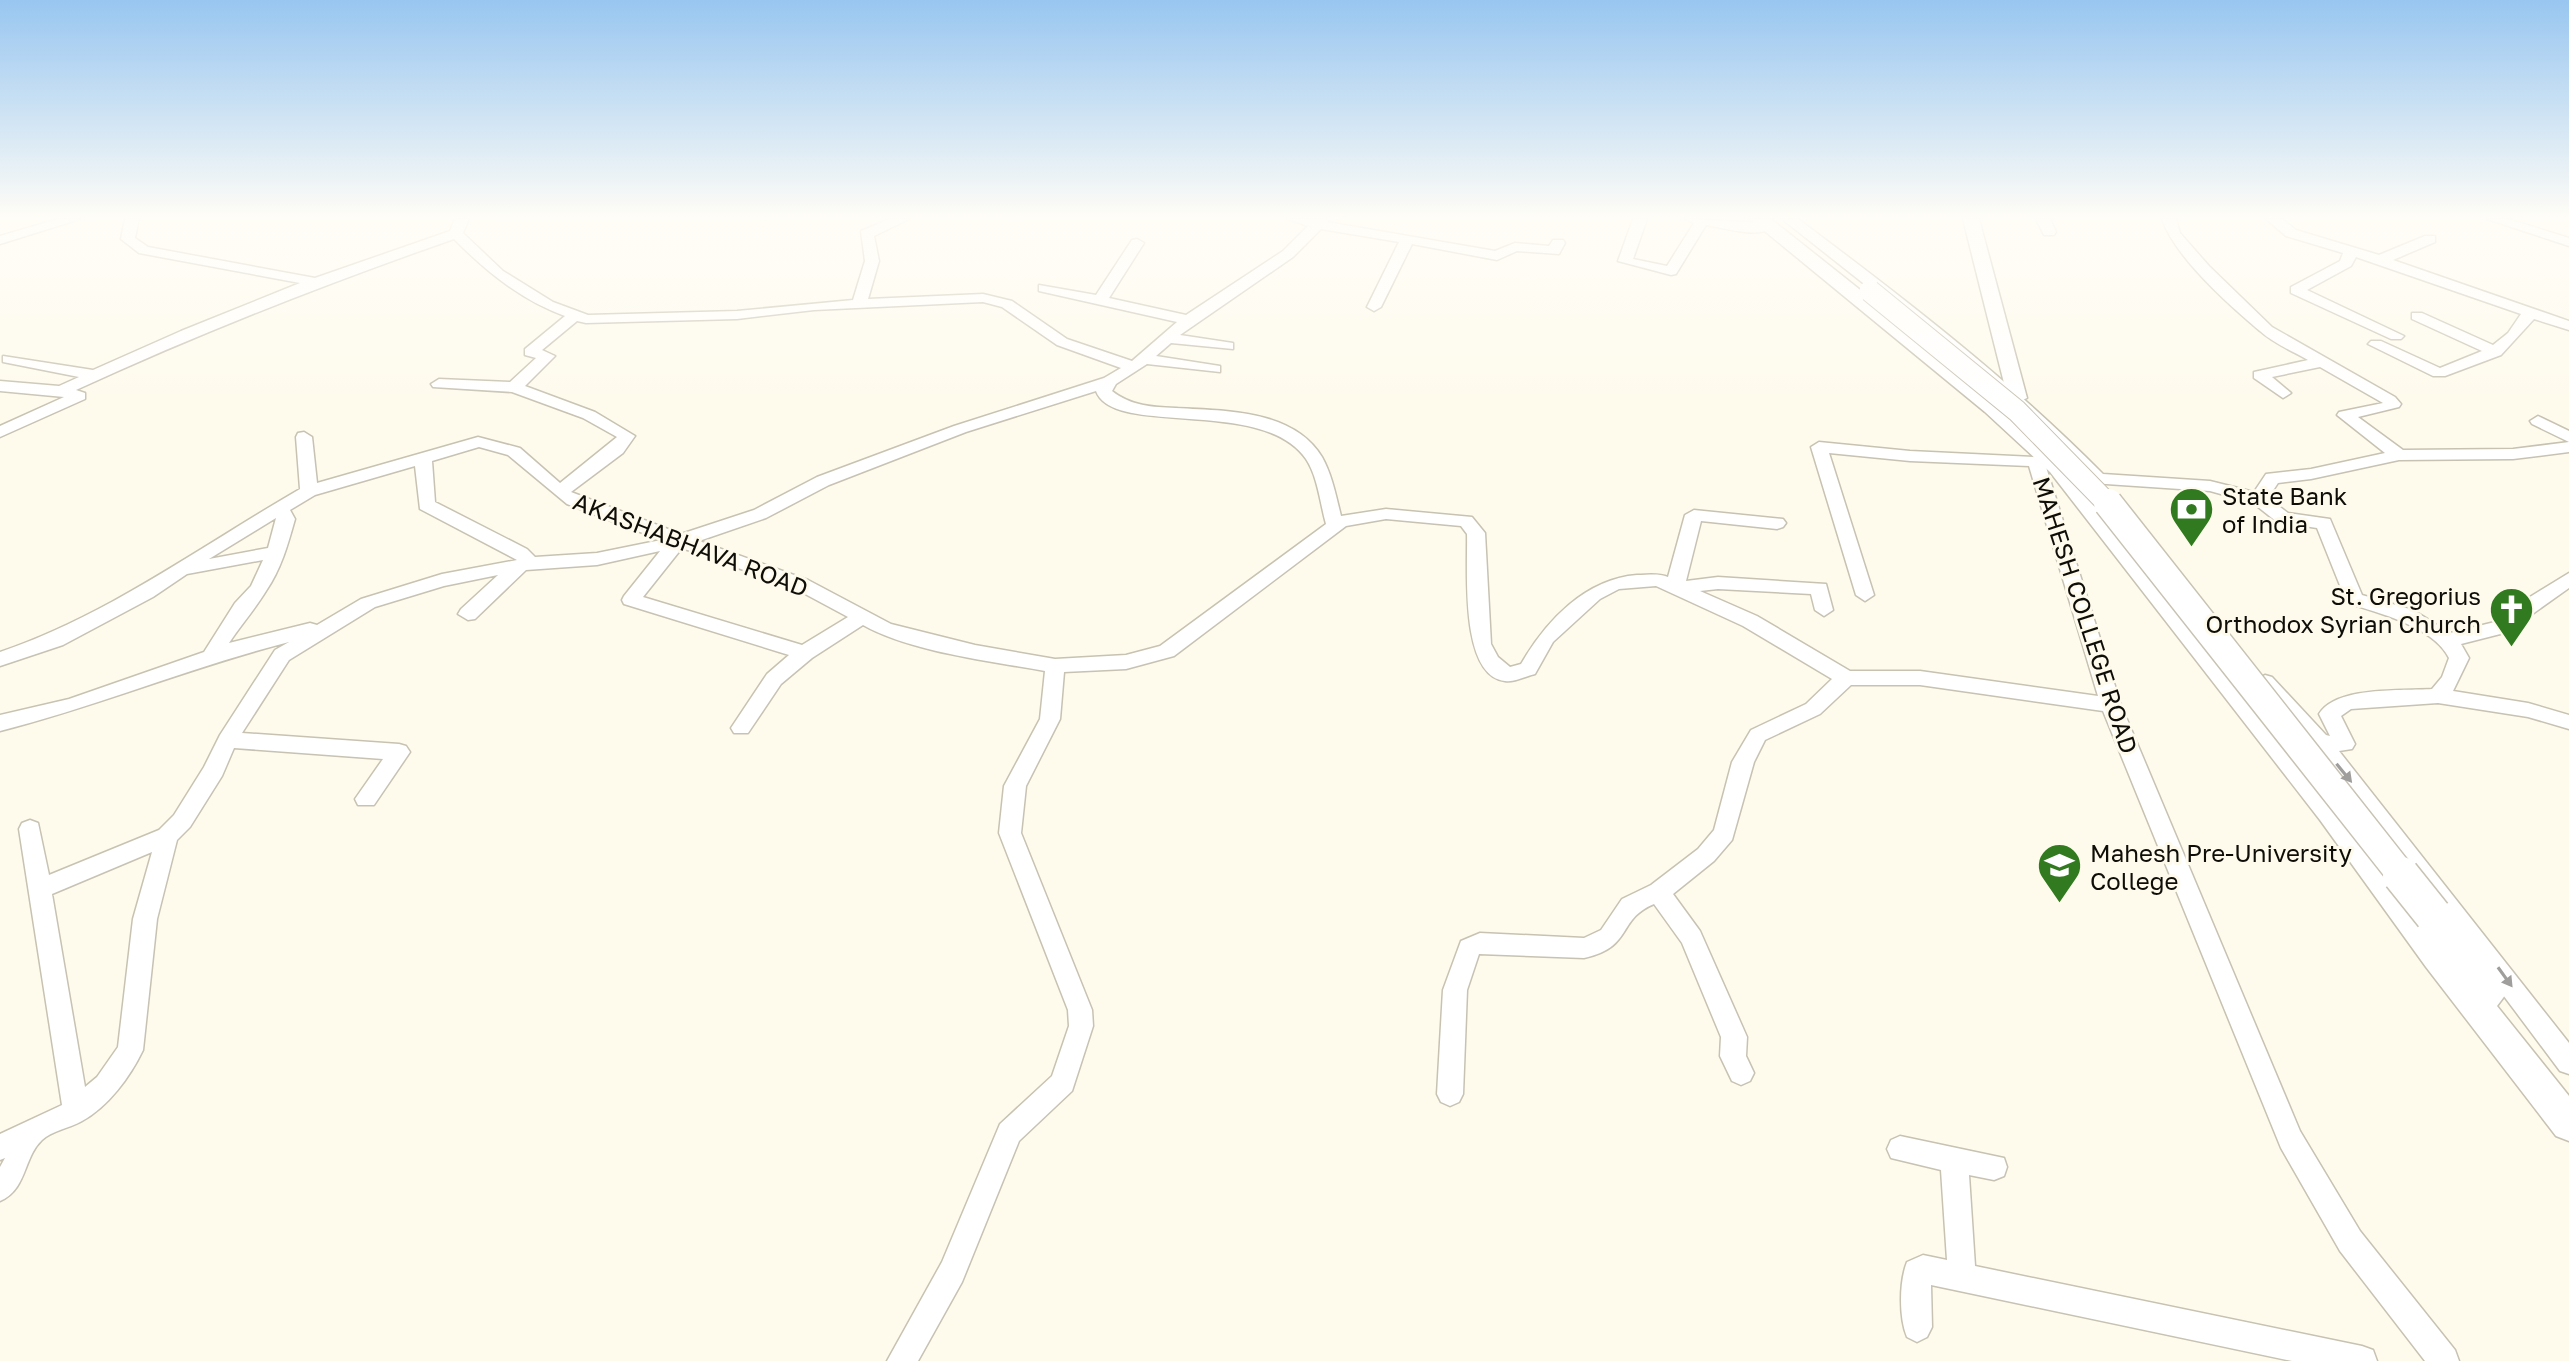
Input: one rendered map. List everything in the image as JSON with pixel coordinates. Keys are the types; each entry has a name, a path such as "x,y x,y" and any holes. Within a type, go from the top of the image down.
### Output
{"highway":[{"path":"1847,283 1998,396 2044,462 2331,812 2551,1064 2569,1095"},
{"path":"1857,283 1978,375 2051,438 2080,470 2433,915 2490,995 2551,1064 2569,1124"}],"main road":[{"path":"1974,283 1998,396"},
{"path":"1981,283 1998,396"}],"street":[{"path":"61,391 315,283"},
{"path":"513,283 573,317 648,319 858,305 995,300 1030,318 1062,342 1139,363 1215,369"},
{"path":"858,305 867,283"},
{"path":"1101,299 1112,283"},
{"path":"42,888 167,836 182,821 214,770 227,740 282,655 321,628 368,603 442,580 525,564 597,559 677,542 760,514 823,481 960,429 1110,381 1139,363 1188,320 1245,283"},
{"path":"1374,307 1386,283"},
{"path":"1864,283 2097,479 2320,743 2419,866 2551,1064"},
{"path":"2218,283 2267,330 2389,400 2393,404 2387,407 2345,415 2399,455"},
{"path":"2310,283 2296,290 2396,336 2376,344 2439,373 2496,352 2520,332 2530,312"},
{"path":"2445,283 2568,326"},
{"path":"1044,288 1188,320"},
{"path":"2417,316 2496,352"},
{"path":"514,387 547,356 530,352 573,317"},
{"path":"1168,338 1228,346"},
{"path":"8,359 93,375"},
{"path":"2283,393 2260,375 2320,362"},
{"path":"1110,381 1103,392 1124,405 1175,413 1236,416 1279,429 1300,442 1312,455 1335,526"},
{"path":"439,384 514,387 589,415 627,436 609,457 559,492"},
{"path":"0,386 61,391 79,396 0,432"},
{"path":"2538,421 2569,437"},
{"path":"304,437 309,491"},
{"name":"AKASHABHAVA ROAD","path":"0,659 56,640 146,593 309,491 467,443 502,445 518,452 559,492 677,542 745,561 801,584 885,629 975,652 1055,666 1126,662 1167,651 1335,526 1361,516 1386,514 1466,521 1476,533 1481,644 1491,662 1507,675 1528,669 1546,638 1593,595 1615,583 1658,580 1750,621 1846,678"},
{"path":"1865,595 1819,447 1910,456 2044,462"},
{"path":"2259,499 2272,478 2311,474 2399,455 2513,454 2569,447"},
{"path":"423,457 426,505 521,553 525,564"},
{"name":"MAHESH COLLEGE ROAD","path":"2044,462 2111,705 2290,1139 2350,1241 2444,1361"},
{"path":"2097,479 2210,486 2259,499 2283,518 2324,523 2354,599 2406,615 2452,643 2459,658 2451,680 2438,696"},
{"path":"211,657 242,607 250,601 276,552 286,519 280,508"},
{"path":"1777,523 1694,515 1675,588 1718,583 1819,588 1824,610"},
{"path":"677,542 631,600 685,619 805,653"},
{"path":"179,571 276,552"},
{"path":"468,614 525,564"},
{"path":"2452,643 2459,635 2513,624 2524,610 2569,579"},
{"path":"741,728 774,679 805,653 861,618"},
{"path":"0,723 72,705 211,657 321,628"},
{"path":"902,1361 952,1272 1009,1133 1063,1083 1073,1061 1081,1026 1080,1010 1010,833 1015,786 1050,719 1055,666"},
{"path":"1450,1094 1455,990 1469,948 1480,943 1584,948 1601,945 1613,935 1628,907 1659,892 1706,855 1724,834 1743,762 1758,735 1813,709 1846,678 1920,678 2111,705"},
{"path":"2320,743 2345,744 2329,714 2347,702 2438,696 2528,710 2569,722"},
{"path":"227,740 399,752 366,799"},
{"path":"30,829 76,1111"},
{"path":"0,1147 76,1111 106,1085 130,1050 145,919 167,836"},
{"path":"1659,892 1692,938 1734,1037 1733,1056 1741,1073"},
{"path":"0,1188 31,1134"},
{"path":"1900,1149 1994,1167"},
{"path":"1954,1160 1962,1276"},
{"path":"1917,1327 1917,1272 1923,1269 2362,1361"}],"place":[{"name":"State Bank of India","path":"2191,548"},
{"name":"St. Gregorius Orthodox Syrian Church","path":"2512,648"},
{"name":"Mahesh Pre-University College","path":"2059,905"}]}
